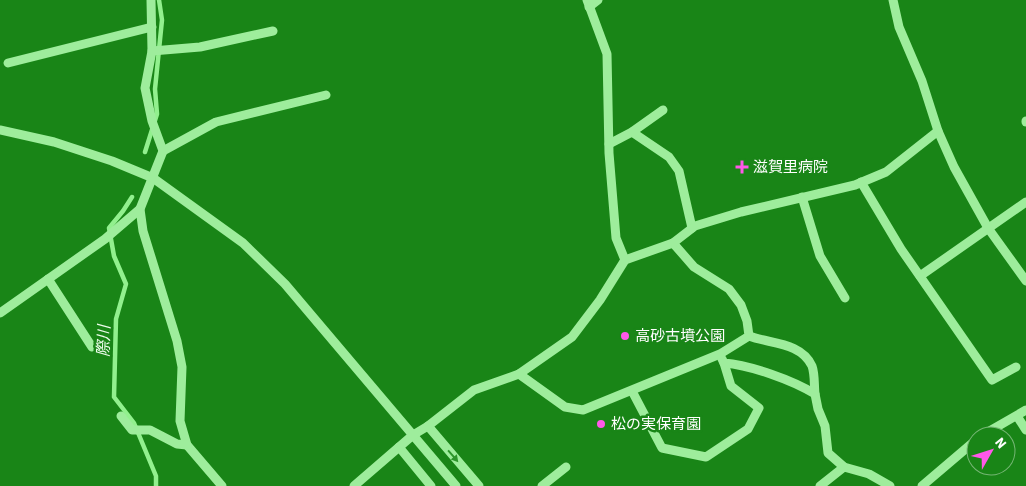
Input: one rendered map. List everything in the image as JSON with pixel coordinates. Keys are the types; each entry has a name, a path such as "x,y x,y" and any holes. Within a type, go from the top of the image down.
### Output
{"street":[{"path":"151,0 153,51 146,88 152,121 163,151"},
{"path":"598,0 588,4 607,54 609,144 616,238 624,260"},
{"path":"893,0 899,27 922,81 938,131 954,167 988,228 1026,281"},
{"path":"8,63 152,27"},
{"path":"153,51 200,47 273,31"},
{"path":"222,486 187,445 180,420 182,367 177,341 142,231 140,209 151,177 163,151 216,122 326,95"},
{"path":"609,144 632,132 663,110"},
{"path":"0,130 54,142 112,161 151,177 243,243 285,284 456,486"},
{"path":"354,486 413,435 428,426 474,390 519,374 572,337 600,300 624,260 673,243 695,226 741,212 861,182 886,172 938,131"},
{"path":"632,132 669,158 679,171 692,228"},
{"path":"861,182 901,249 992,380 1016,367"},
{"path":"802,197 820,256 845,298"},
{"path":"920,276 1026,202"},
{"path":"0,313 105,239 140,209"},
{"path":"673,243 694,267 729,288 741,305 747,321 749,336"},
{"path":"48,279 92,347"},
{"path":"519,374 565,407 583,410 722,359 749,336"},
{"path":"749,336 792,347 803,355 812,366 818,409 826,426 828,453 844,467 869,474 890,486"},
{"path":"632,391 662,448 706,457 748,429 759,408 731,386 722,359"},
{"path":"722,359 741,364 805,388 815,394"},
{"path":"999,426 1026,410"},
{"path":"121,416 132,430 147,430 177,444 187,445"},
{"path":"1017,416 1026,430"},
{"path":"428,426 478,486"},
{"path":"399,447 431,486"},
{"path":"922,486 966,449"},
{"path":"542,486 566,467"},
{"path":"820,486 844,467"}],"waterway":[{"name":"際川","path":"145,152 157,114 155,89 162,20 159,0"},
{"name":"際川","path":"132,197 109,228 114,256 126,284 116,319 114,397 134,423 156,476 156,486"}],"place":[{"name":"滋賀里病院","path":"742,167"},
{"name":"高砂古墳公園","path":"625,336"},
{"name":"松の実保育園","path":"601,424"}]}
